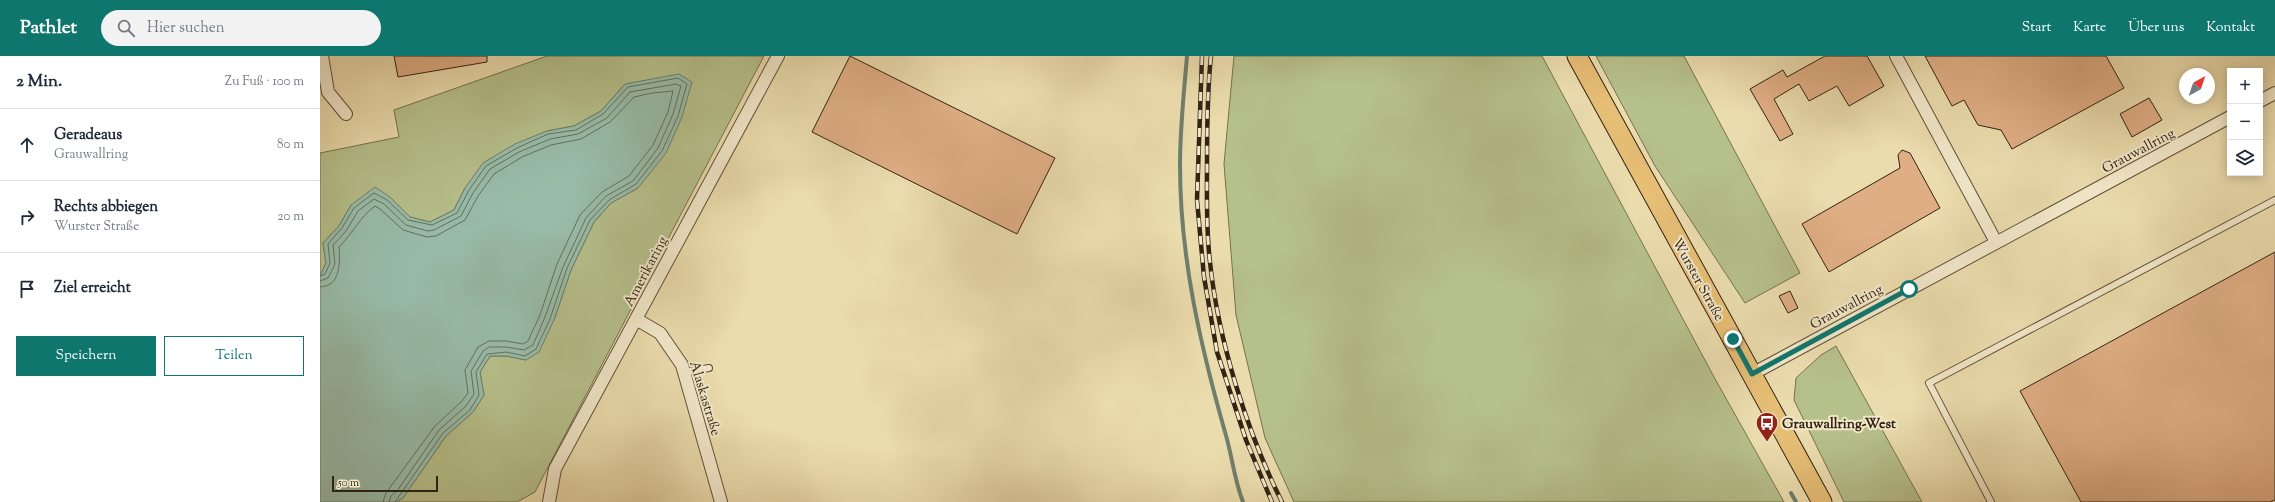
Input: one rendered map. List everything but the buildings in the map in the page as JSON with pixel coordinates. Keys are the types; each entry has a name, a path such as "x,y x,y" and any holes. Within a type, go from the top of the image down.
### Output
{"main road":[{"name":"Wurster Straße","path":"1577,56 1822,502"}],"street":[{"path":"322,56 324,94 346,114"},
{"name":"Amerikaring","path":"548,502 555,469 778,56"},
{"path":"1896,56 1996,242"},
{"path":"2263,99 2275,93"},
{"name":"Grauwallring","path":"1752,374 2227,119"},
{"name":"Alaskastraße","path":"636,319 660,334 682,365 721,502"}],"lane":[{"path":"1991,502 1929,382 2275,200"},
{"path":"684,372 709,368"}],"green space":[{"path":"547,56 764,56 535,492 517,502 396,502 403,498 446,436 473,412 484,395 480,372 490,356 506,356 526,360 554,320 571,270 594,222 611,203 638,188 625,84 601,111 574,126 547,131 465,188 454,210 430,222 410,217 390,197 351,205 339,226 323,243 326,263 320,276 320,153 399,137 394,110"},
{"path":"1234,56 1542,56 1714,377 1784,502 1294,502 1265,438 1236,315 1224,164"},
{"path":"1596,56 1684,56 1800,273 1745,303 1655,166"},
{"path":"1836,346 1922,502 1844,502 1794,400 1796,378 1821,355"}],"water":[{"path":"679,74 692,82 682,117 666,153 638,188 611,203 594,222 571,270 554,320 539,352 526,360 506,356 490,356 480,372 484,395 473,412 446,436 403,498 396,502 320,502 320,276 326,263 323,243 339,226 351,205 375,187 390,197 410,217 430,222 454,210 465,188 483,163 515,144 547,131 574,126 601,111 625,84"}],"waterway":[{"path":"1187,56 1181,124 1180,165 1181,199 1188,267 1193,300 1207,366 1237,485 1243,502"},
{"path":"1791,493 1796,502"}],"railway":[{"path":"1202,56 1197,200 1204,277 1217,352 1246,440 1272,502"},
{"path":"1211,56 1207,137 1207,214 1209,250 1214,292 1227,354 1246,416 1269,475 1282,502"}],"place":[{"name":"Grauwallring-West","path":"1767,442"}],"route":[{"path":"1733,339 1752,374 1909,289"}]}
